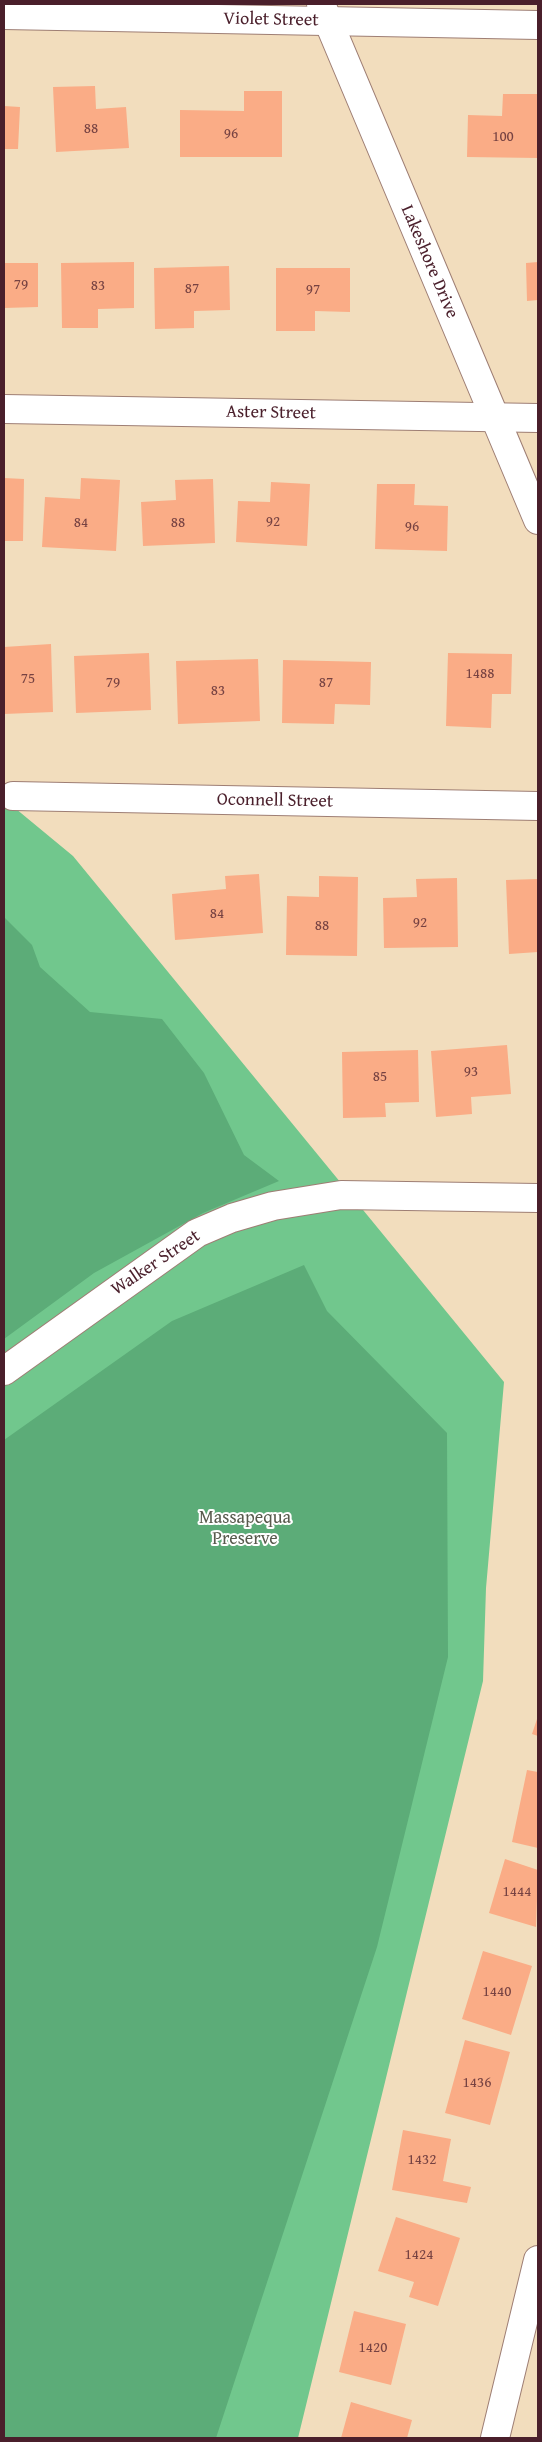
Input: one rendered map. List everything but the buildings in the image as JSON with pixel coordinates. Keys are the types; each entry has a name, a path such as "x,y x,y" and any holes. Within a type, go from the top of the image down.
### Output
{"street":[{"name":"Violet Street","path":"4,15 325,12 538,25"},
{"name":"Lakeshore Drive","path":"325,12 538,520"},
{"name":"Aster Street","path":"4,409 538,418"},
{"name":"Oconnell Street","path":"13,796 538,806"},
{"name":"Walker Street","path":"4,1371 197,1232 232,1218 273,1206 341,1195 538,1198"},
{"path":"495,2438 538,2260"}],"green space":[{"name":"Massapequa Preserve","path":"4,799 73,856 504,1382 486,1588 483,1681 298,2438 4,2438"},
{"path":"4,917 32,945 40,967 90,1012 162,1019 204,1073 244,1155 279,1181 203,1213 94,1273 4,1339"},
{"name":"Massapequa Preserve","path":"304,1265 327,1311 447,1433 448,1657 377,1947 216,2438 4,2438 4,1440 172,1321"}]}
